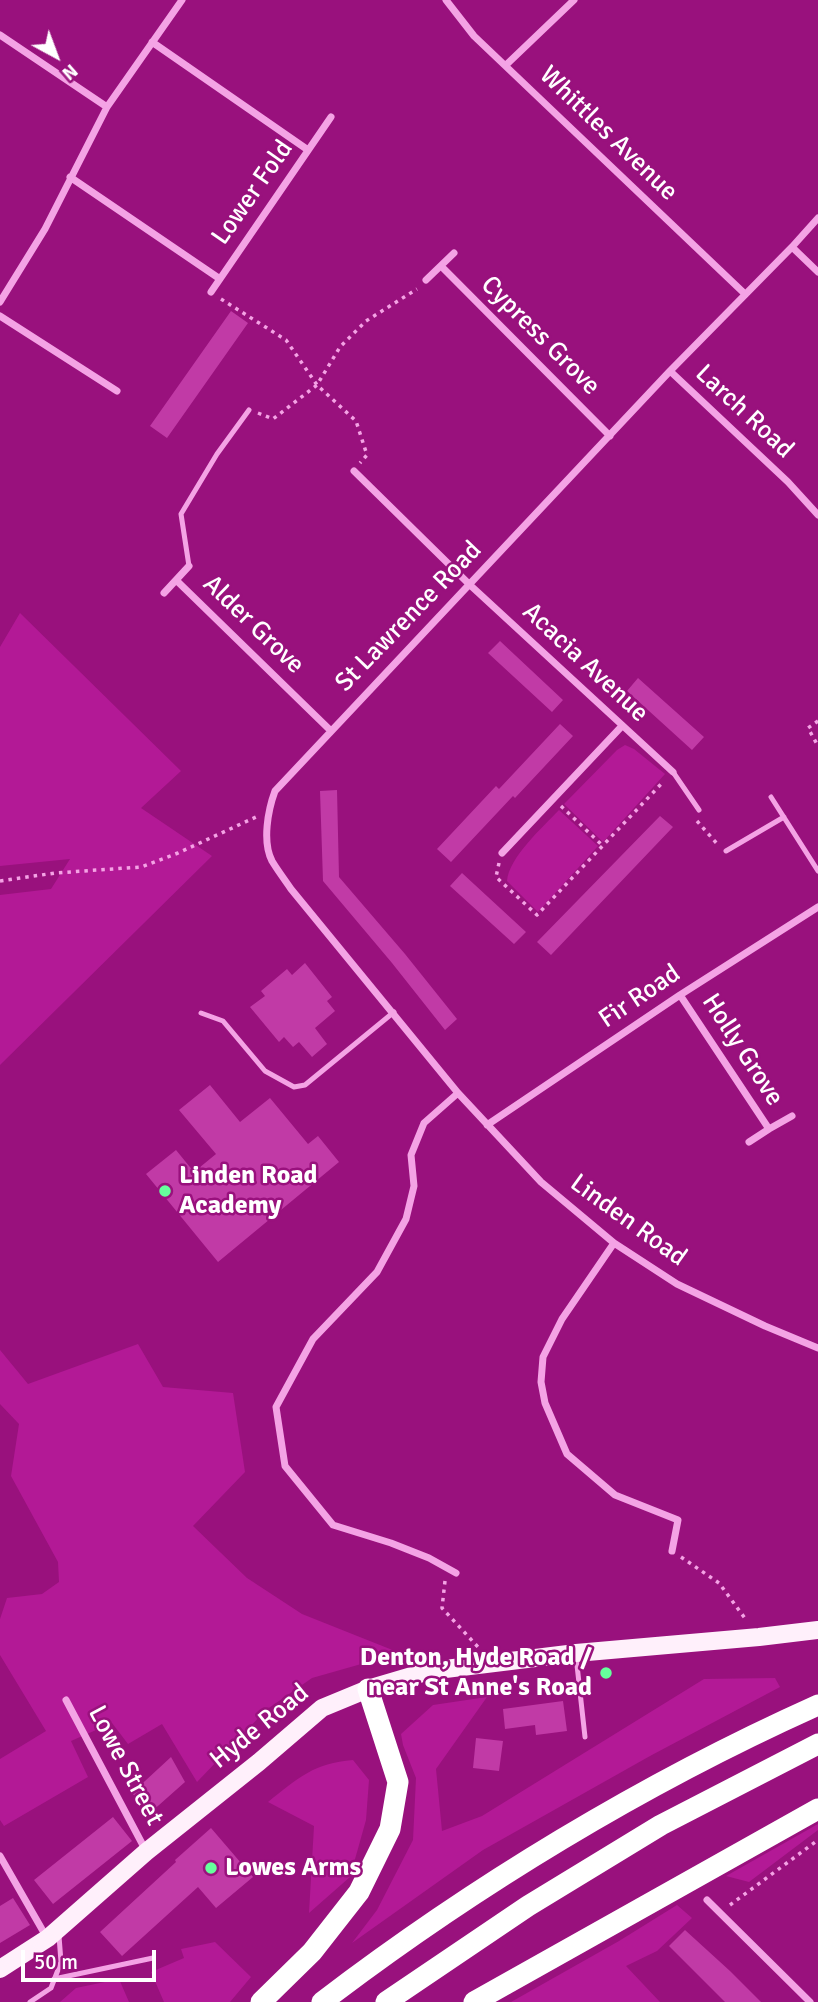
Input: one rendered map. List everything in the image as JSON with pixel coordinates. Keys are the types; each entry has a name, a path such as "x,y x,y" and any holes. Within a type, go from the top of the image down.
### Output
{"highway":[{"path":"261,2002 313,1952 359,1892 390,1829 398,1782 368,1689"},
{"path":"322,2002 478,1891 642,1793 818,1705"},
{"path":"386,2002 528,1906 661,1825 818,1744"},
{"path":"474,2002 818,1809"}],"main road":[{"name":"Hyde Road","path":"0,1969 53,1934 146,1852 322,1708 368,1689 429,1671 576,1653 818,1630"}],"street":[{"path":"0,302 45,229 107,107 182,0"},
{"name":"Whittles Avenue","path":"446,0 474,36 745,294"},
{"path":"506,65 574,0"},
{"path":"0,35 107,107"},
{"path":"152,42 308,150"},
{"name":"Lower Fold","path":"211,292 331,117"},
{"path":"70,177 220,279"},
{"name":"St Lawrence Road","path":"449,1079 291,889 271,859 267,832 268,811 275,791 670,371 818,218"},
{"path":"792,247 818,272"},
{"path":"426,280 454,253"},
{"name":"Cypress Grove","path":"441,266 610,436"},
{"path":"0,316 117,391"},
{"name":"Larch Road","path":"670,371 789,482 818,515"},
{"name":"Acacia Avenue","path":"354,471 470,585 673,772"},
{"name":"Alder Grove","path":"164,593 189,566"},
{"name":"Alder Grove","path":"176,580 330,730"},
{"path":"502,853 622,726"},
{"name":"Fir Road","path":"487,1125 818,906"},
{"name":"Holly Grove","path":"680,995 769,1129"},
{"name":"Linden Road","path":"449,1079 458,1093 541,1182 614,1243 677,1284 818,1348"},
{"path":"456,1573 429,1558 391,1543 333,1525 285,1466 276,1407 313,1339 377,1272 406,1219 414,1186 411,1155 424,1123 458,1093"},
{"name":"Holly Grove","path":"749,1142 792,1116"},
{"path":"614,1243 562,1319 543,1357 541,1382 545,1403 568,1454 615,1494 678,1520 672,1551"},
{"name":"Lowe Street","path":"66,1700 146,1852"},
{"path":"0,1856 53,1934"},
{"path":"708,1900 810,2002"}],"lane":[{"path":"189,566 181,514 217,454 249,410"},
{"path":"673,772 699,810"},
{"path":"771,797 818,871"},
{"path":"726,851 783,817"},
{"path":"201,1013 223,1021 265,1071 294,1087 305,1085 394,1013"},
{"path":"576,1653 585,1737"},
{"path":"30,2002 51,1988 61,1962 53,1934"},
{"path":"54,1979 153,1958"}],"path":[{"path":"249,410 273,419 317,385 340,347 366,321 418,289 426,280"},
{"path":"211,292 286,340 317,385 356,421 366,455 354,471"},
{"path":"818,721 807,729 818,746"},
{"path":"502,853 496,877 537,915 673,772"},
{"path":"553,799 603,846"},
{"path":"699,810 696,822 726,851"},
{"path":"0,881 55,873 141,867 178,853 268,811"},
{"path":"672,1551 719,1583 759,1637"},
{"path":"448,1568 442,1608 493,1663"},
{"path":"720,1913 818,1840"}],"shaded area":[{"path":"20,613 181,771 141,808 212,856 0,1065 0,895 51,889 70,859 0,866 0,647"},
{"path":"625,745 665,774 603,842 564,804"},
{"path":"559,810 598,846 538,912 507,881 520,852"},
{"path":"138,1344 163,1387 233,1393 245,1472 193,1526 247,1578 302,1614 400,1653 312,1678 266,1710 197,1782 162,1724 128,1744 112,1723 71,1741 88,1777 4,1826 0,1820 0,1759 46,1731 0,1655 0,1619 7,1598 42,1594 59,1582 58,1562 11,1476 19,1424 0,1404 0,1350 28,1384"},
{"path":"775,1678 780,1687 483,1850 352,1943 377,1910 413,1840 416,1778 401,1734 433,1705 487,1697 436,1769 442,1831 482,1816 704,1679"},
{"path":"353,1760 369,1780 366,1820 350,1877 309,1913 314,1826 268,1802 317,1768"},
{"path":"818,1824 818,1830 749,1882 726,1876"},
{"path":"677,1905 692,1918 657,1951 626,1966 660,2002 511,2002 619,1941"},
{"path":"215,1942 251,1977 230,2002 164,2002 151,1972 184,1958 181,1949"},
{"path":"119,1979 129,2002 60,2002 76,1988"}],"building":[{"path":"231,311 248,323 167,438 150,426"},
{"path":"500,641 563,700 552,712 488,653"},
{"path":"638,678 704,737 692,750 627,691"},
{"path":"560,724 573,736 451,862 437,849 496,786 499,789"},
{"path":"337,790 339,877 457,1019 445,1030 323,881 320,791"},
{"path":"660,816 673,827 551,955 537,942"},
{"path":"462,873 526,932 514,944 450,886"},
{"path":"305,963 332,997 327,1001 335,1011 315,1028 327,1044 312,1057 299,1042 293,1047 284,1037 279,1042 250,1007 265,996 261,991 287,969 292,975"},
{"path":"210,1085 240,1122 270,1098 308,1144 318,1136 339,1162 218,1262 146,1174 176,1150 194,1172 216,1154 179,1110"},
{"path":"563,1701 567,1731 536,1735 535,1725 505,1729 503,1709"},
{"path":"476,1738 503,1741 499,1771 473,1768"},
{"path":"171,1757 185,1782 150,1813 132,1793"},
{"path":"113,1817 132,1841 53,1904 34,1880"},
{"path":"211,1828 253,1877 216,1908 198,1887 122,1956 100,1932"},
{"path":"13,1898 30,1925 0,1943 0,1906"},
{"path":"685,1930 761,2002 725,2002 669,1946"}],"place":[{"name":"Linden Road Academy","path":"165,1191"},
{"name":"Denton, Hyde Road / near St Anne's Road","path":"606,1673"},
{"name":"Lowes Arms","path":"211,1868"}]}
